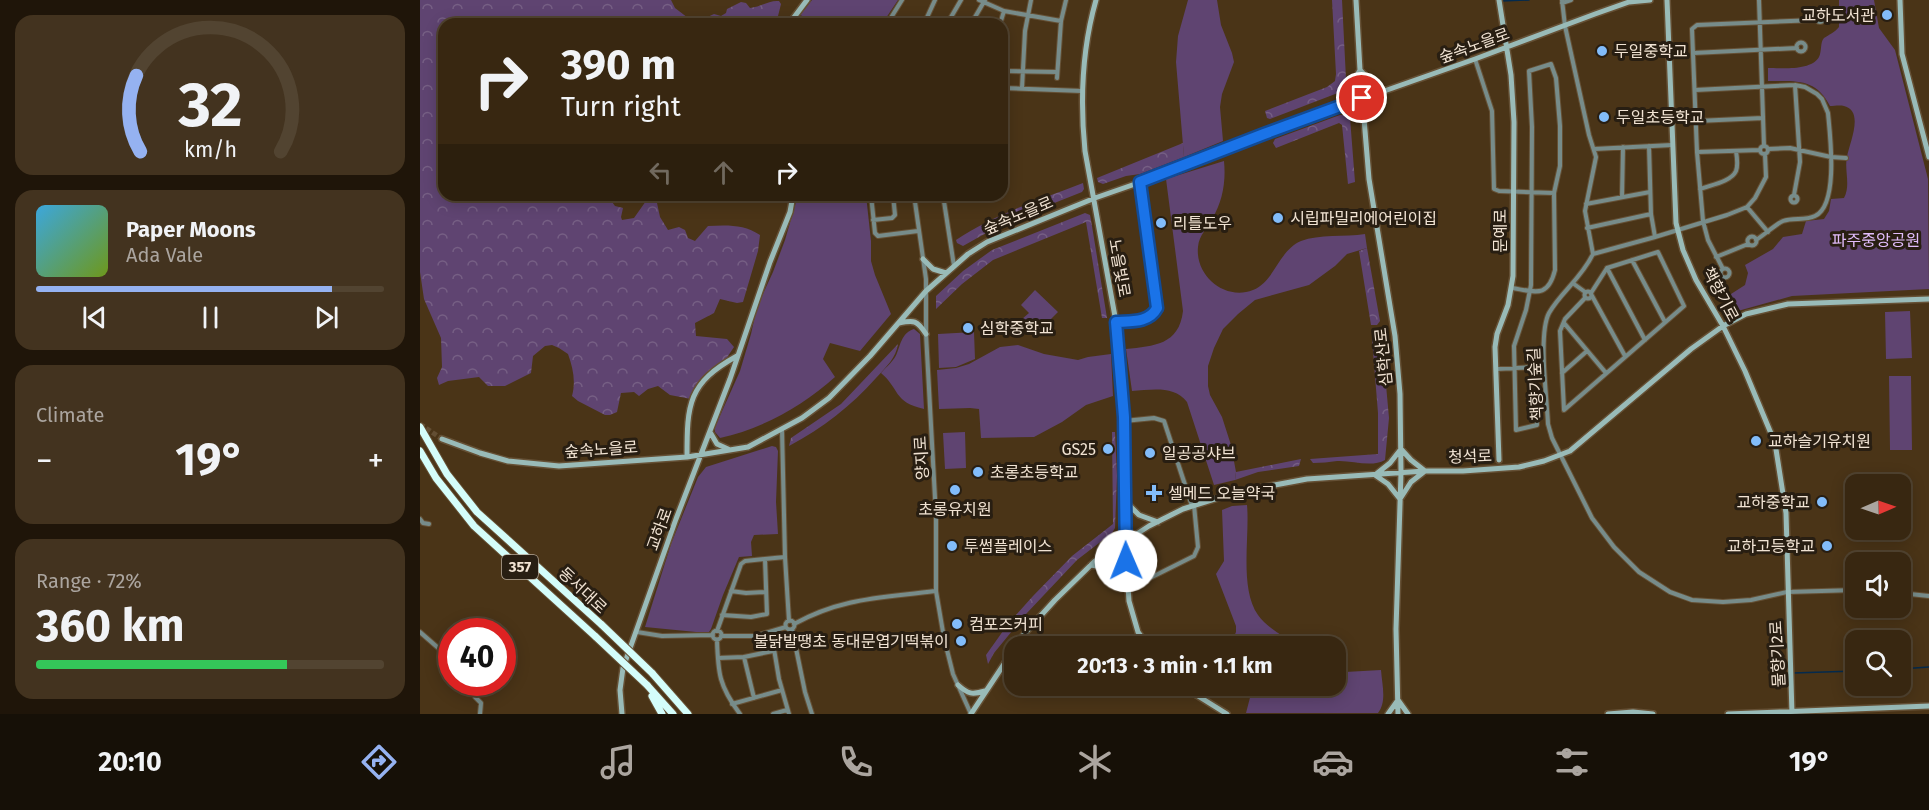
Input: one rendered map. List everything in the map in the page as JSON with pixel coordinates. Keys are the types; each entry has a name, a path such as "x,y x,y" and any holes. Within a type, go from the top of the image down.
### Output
{"highway":[{"name":"동서대로","path":"420,427 454,483 477,512 652,673 688,714"},
{"name":"동서대로","path":"420,451 474,526 647,685 673,714"},
{"path":"647,685 662,714"}],"street":[{"path":"794,18 807,0"},
{"path":"891,18 902,0"},
{"path":"927,18 935,0"},
{"path":"950,18 961,0"},
{"path":"1022,88 1031,0"},
{"path":"1057,78 1061,21 1066,0"},
{"name":"노을빛로","path":"1096,0 1086,44 1082,91 1083,126 1085,151 1116,322 1125,421 1126,579 1129,601 1141,636"},
{"name":"심학산로","path":"1356,0 1359,70 1369,180 1395,336 1400,394 1401,473 1396,629 1398,714"},
{"name":"문예로","path":"1499,0 1507,47 1514,122 1512,288 1496,341 1499,460"},
{"path":"1571,0 1562,2 1565,26 1594,149 1595,166 1585,211 1593,254 1655,237 1747,207 1755,198 1766,177 1759,0"},
{"name":"숲속노을로","path":"442,439 508,461 559,466 687,457 748,447 802,418 829,398 870,356 926,291 954,266 987,242 1095,198 1340,106 1565,26 1619,3 1650,0"},
{"name":"책향기로","path":"1667,0 1677,229 1696,280 1723,326 1761,407 1775,444 1786,513 1787,592"},
{"path":"1900,0 1902,54 1929,158"},
{"path":"974,18 982,1 1004,10 1061,21"},
{"path":"1002,18 1004,10"},
{"path":"1723,269 1703,221 1697,152 1692,29 1697,25 1816,20"},
{"path":"1693,53 1797,48"},
{"path":"1474,59 1492,111 1493,185 1496,191 1554,194"},
{"path":"1495,369 1514,369 1534,367 1537,425 1516,430 1514,369 1514,346 1530,291 1532,127 1529,71 1551,63 1556,78 1560,126 1560,166 1554,194 1555,270 1546,289 1539,292 1530,291 1512,288"},
{"path":"1359,70 1385,91 1372,104 1364,122 1354,111 1340,106 1359,70"},
{"path":"1008,71 1057,72"},
{"path":"1695,90 1795,85 1812,90 1822,99 1828,113 1830,183 1822,211 1814,217 1781,222 1756,240 1757,243 1754,246 1748,244 1716,256"},
{"path":"1794,195 1800,162 1795,85"},
{"path":"1008,87 1082,91"},
{"path":"1697,121 1763,118"},
{"path":"1594,149 1672,145"},
{"path":"1649,146 1651,214 1655,237"},
{"path":"1622,197 1623,147"},
{"path":"1697,152 1760,150 1762,154 1766,150 1783,148 1846,158"},
{"path":"1700,189 1735,175 1737,151"},
{"path":"1116,322 1147,319 1157,308 1140,182"},
{"path":"1586,204 1650,192"},
{"name":"교하로","path":"622,714 620,690 623,668 793,201"},
{"path":"871,201 875,233 878,236 919,231"},
{"path":"873,220 892,218 895,215 894,201"},
{"name":"양지로","path":"915,201 926,291 926,334 936,516 936,591 953,674 971,714"},
{"path":"944,201 954,266"},
{"path":"1747,207 1768,232"},
{"path":"1587,228 1651,214"},
{"path":"1658,252 1684,306 1564,410 1560,331 1565,319 1588,294 1607,268 1632,260 1658,252"},
{"name":"책향기숲길","path":"1593,254 1585,270 1550,312 1544,330 1548,424 1560,456 1592,518 1614,547 1639,572 1670,592 1692,600 1722,602 1751,600 1787,592 1845,590"},
{"path":"923,259 933,269 946,273"},
{"path":"1632,260 1665,322"},
{"path":"1607,268 1645,340"},
{"path":"1574,284 1588,294 1626,356"},
{"name":"청석로","path":"1023,636 1091,565 1158,522 1193,505 1238,492 1306,479 1519,467 1544,461 1570,451 1691,349 1723,326 1746,314 1788,304 1929,299"},
{"path":"897,324 912,321 926,334"},
{"path":"1564,323 1606,373"},
{"path":"1562,373 1587,351"},
{"path":"687,457 687,419 691,399 712,373 737,356"},
{"path":"1125,421 1154,418 1164,421 1193,505 1198,547 1194,556 1128,590"},
{"path":"782,429 789,621 786,627"},
{"path":"710,431 717,444 730,450"},
{"path":"1401,448 1425,471 1412,482 1400,499 1388,484 1375,475 1401,448"},
{"path":"1125,501 1139,515 1158,522"},
{"path":"420,519 423,523 429,524"},
{"path":"637,632 662,636 713,635 717,631 741,564 745,561 785,557"},
{"path":"722,615 751,617 767,614 765,559"},
{"path":"1091,565 1113,569 1126,579"},
{"path":"731,591 766,592"},
{"path":"812,714 792,629 794,624 820,611 850,601 936,591"},
{"name":"물향기2로","path":"1787,592 1792,713"},
{"path":"1911,594 1929,596"},
{"path":"789,621 794,624"},
{"path":"717,640 722,636 756,636 786,627 792,629"},
{"path":"717,631 722,636"},
{"path":"420,632 438,650"},
{"path":"713,635 717,640 721,683 740,714"},
{"path":"773,643 788,712 773,714"},
{"path":"718,658 744,657 774,651"},
{"path":"744,657 754,698"},
{"name":"청석로","path":"971,714 1004,664"},
{"path":"958,685 968,693 975,694 986,690"},
{"path":"732,704 782,690"},
{"path":"476,696 481,703 480,714"},
{"path":"1198,696 1227,714"},
{"path":"1388,714 1398,700 1408,714"},
{"path":"1728,714 1929,706"},
{"path":"1608,714 1633,712 1653,714"}],"green space":[{"path":"420,0 671,0 675,8 688,18 438,18 438,201 611,201 615,206 623,208 622,220 634,218 646,201 657,203 660,217 668,230 679,227 685,230 688,238 695,241 708,226 741,227 760,235 758,251 743,302 720,299 714,313 695,323 696,336 727,339 734,347 691,399 670,395 658,386 648,389 639,396 634,392 621,393 617,412 605,415 572,396 574,385 568,354 552,345 545,346 533,356 531,373 505,386 488,386 479,377 448,381 439,385 437,378 442,367 441,338 424,299 420,272"},
{"path":"812,0 898,0 886,18 807,18 800,15"},
{"path":"1188,0 1217,0 1221,25 1234,62 1222,94 1220,107 1223,141 1184,157 1176,62 1178,36"},
{"path":"1332,0 1342,0 1346,79 1343,91 1270,119 1267,118 1265,111 1327,87 1335,81"},
{"name":"파주중앙공원","path":"1839,0 1874,0 1879,28 1895,50 1928,179 1929,289 1792,296 1727,314 1722,307 1731,294 1745,285 1748,273 1745,265 1773,249 1783,237 1802,234 1806,221 1824,219 1829,211 1831,199 1844,198 1846,193 1846,162 1854,128 1854,114 1850,109 1842,106 1830,106 1812,86 1788,81 1768,81 1768,68 1803,67 1810,65 1819,57 1824,38 1839,27"},
{"path":"779,1 781,4 778,16 772,18 705,18 714,14 721,16 726,13 727,9 741,2 746,3 750,8"},
{"path":"1340,115 1350,118 1355,182 1348,184 1342,125 1339,123 1276,148 1273,143 1275,139"},
{"path":"1183,143 1184,157 1140,174 1103,184 1098,182 1097,178"},
{"path":"1224,161 1225,176 1221,198 1198,247 1201,268 1214,283 1223,289 1242,292 1260,286 1293,246 1308,239 1365,234 1367,248 1347,254 1309,285 1255,300 1223,329 1208,366 1208,386 1210,395 1222,417 1231,445 1236,472 1235,480 1214,485 1187,402 1176,393 1169,391 1132,391 1126,349 1164,342 1171,337 1181,322 1183,311 1166,179"},
{"path":"1083,183 1082,192 1004,223 963,246 957,243 956,240 1002,215"},
{"path":"796,201 867,201 871,261 891,314 860,351 830,343 823,359 835,377 823,388 781,415 751,429 720,438 715,432 715,427 740,371 757,307 785,240"},
{"path":"1085,213 1090,215 1107,318 1102,318 1086,222 993,260 962,284 936,309 936,296 963,271 992,250"},
{"path":"1367,248 1380,321 1377,325 1371,325 1359,251"},
{"path":"1035,290 1058,312 1037,333 1022,319 1029,313 1021,305"},
{"path":"1910,311 1912,358 1886,359 1885,312"},
{"path":"914,329 920,334 924,409 902,399 881,373 896,356 904,336"},
{"path":"974,332 975,359 956,367 939,368 938,334"},
{"path":"1378,338 1382,341 1389,418 1385,460 1374,463 1343,461 1313,463 1310,459 1378,454 1378,413 1372,339"},
{"path":"898,344 890,362 857,398 825,424 789,446 791,438 841,404"},
{"path":"1018,345 1044,354 1078,360 1111,354 1113,396 1086,405 1062,422 1034,437 981,438 979,409 939,409 937,370 969,364 1000,347"},
{"path":"1889,376 1911,376 1912,450 1890,450"},
{"path":"965,432 966,468 945,469 943,433"},
{"path":"1112,432 1115,432 1117,476 1115,528 1112,533 1077,560 1008,636 1004,636 1004,641 988,664 986,655 1008,624 1033,596 1072,556 1113,524"},
{"path":"772,446 778,451 776,502 778,534 754,535 751,542 752,556 739,557 709,632 645,627 671,544 698,477 706,467"},
{"path":"1301,459 1299,466 1258,472 1235,480 1236,472"},
{"path":"1247,505 1246,562 1252,604 1266,624 1282,636 1234,636 1236,626 1216,574 1224,561 1222,510 1232,506"},
{"path":"1381,670 1383,698 1378,713 1246,713 1250,696 1346,696 1346,672"}],"waterway":[{"path":"1496,0 1529,0"},
{"path":"1911,668 1929,667"},
{"path":"1793,673 1845,671"},
{"path":"1774,674 1788,674"}],"tunnel":[{"path":"420,424 442,439"}],"place":[{"name":"교하도서관","path":"1887,15"},
{"name":"두일중학교","path":"1602,51"},
{"name":"두일초등학교","path":"1604,117"},
{"name":"시립파밀리에어린이집","path":"1278,218"},
{"name":"리틀도우","path":"1161,223"},
{"name":"심학중학교","path":"968,328"},
{"name":"교하슬기유치원","path":"1756,441"},
{"name":"GS25","path":"1108,449"},
{"name":"일공공샤브","path":"1150,453"},
{"name":"초롱초등학교","path":"978,472"},
{"name":"초롱유치원","path":"955,490"},
{"name":"셀메드 오늘약국","path":"1154,493"},
{"name":"교하중학교","path":"1822,502"},
{"name":"투썸플레이스","path":"952,546"},
{"name":"교하고등학교","path":"1827,546"},
{"name":"컴포즈커피","path":"957,624"},
{"name":"불닭발땡초 동대문엽기떡볶이","path":"961,641"}],"route":[{"path":"1126,561 1124,417 1116,322 1150,318 1157,308 1140,182 1362,98"}]}
